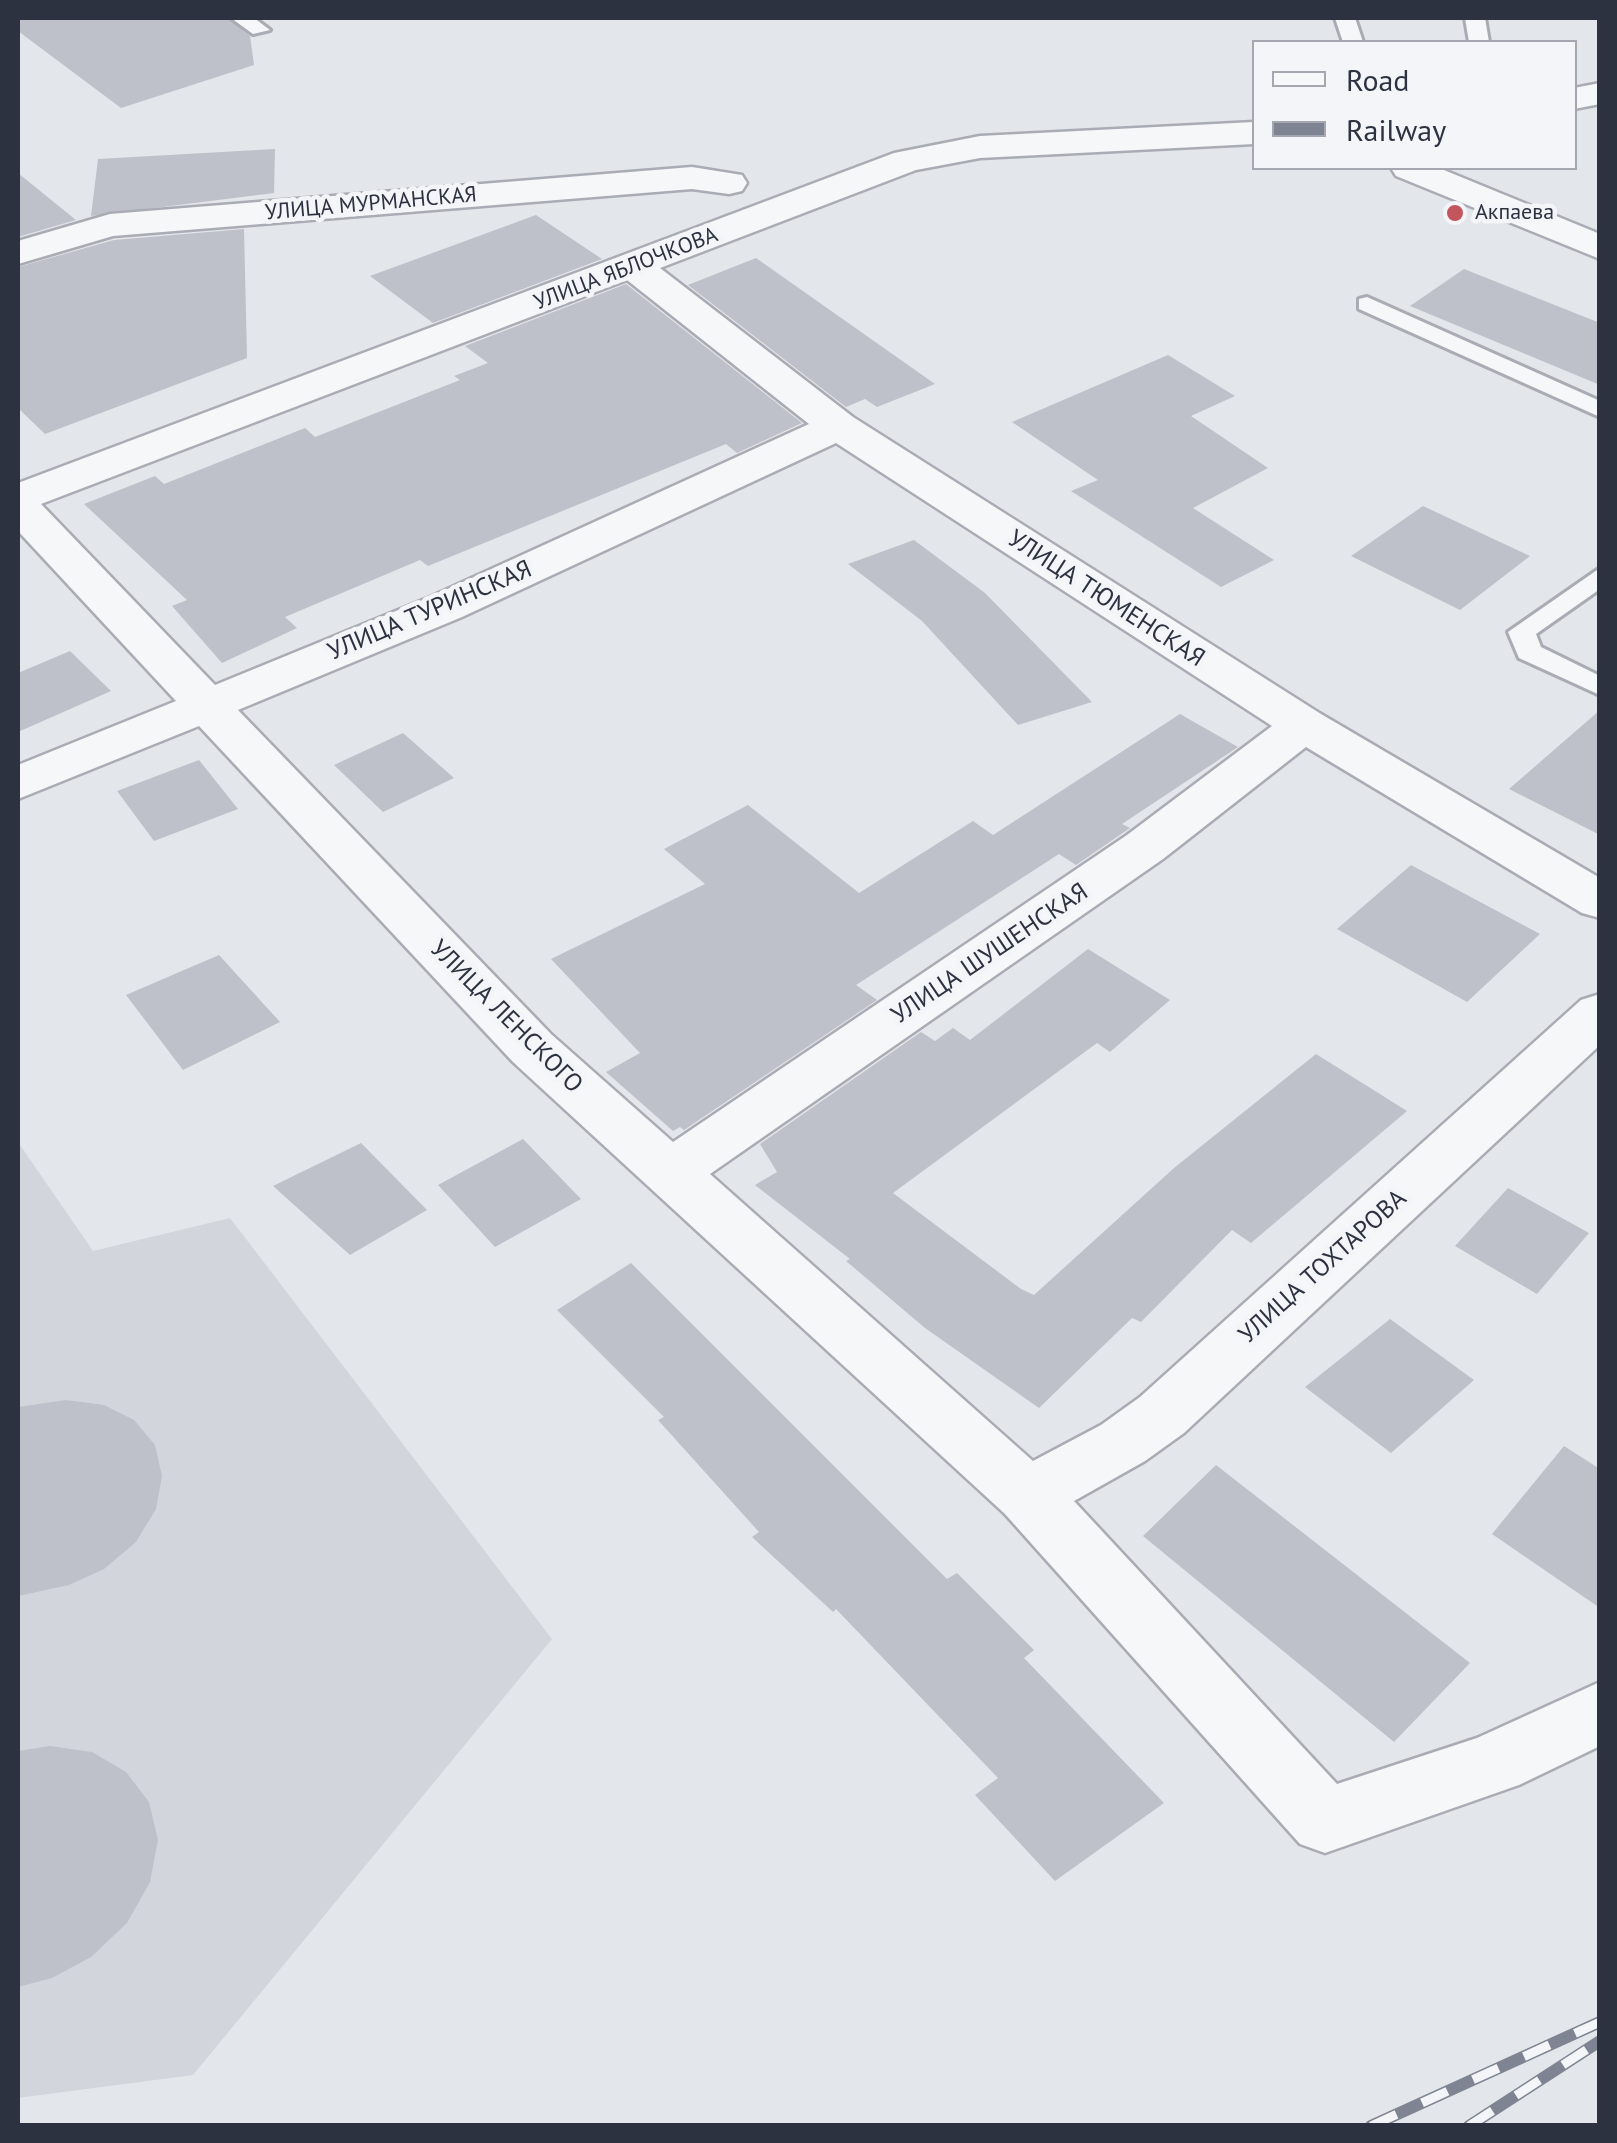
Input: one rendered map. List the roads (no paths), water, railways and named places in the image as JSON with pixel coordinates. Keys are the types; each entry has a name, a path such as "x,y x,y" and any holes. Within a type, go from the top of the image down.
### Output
{"street":[{"name":"УЛИЦА ЯБЛОЧКОВА","path":"18,498 907,161 980,147 1252,133"},
{"path":"1414,170 1600,248"},
{"name":"УЛИЦА МУРМАНСКАЯ","path":"18,253 110,225 692,178 729,183"},
{"name":"УЛИЦА ТЮМЕНСКАЯ","path":"633,266 838,426 1304,725 1600,901"},
{"name":"УЛИЦА ТУРИНСКАЯ","path":"18,784 446,607 838,426"},
{"name":"УЛИЦА ЛЕНСКОГО","path":"18,506 532,1048 1028,1494 1325,1822 1496,1763 1600,1712"},
{"name":"УЛИЦА ШУШЕНСКАЯ","path":"670,1173 1145,847 1304,725"},
{"name":"УЛИЦА ТОХТАРОВА","path":"1028,1494 1123,1443 1162,1415 1600,1013"}],"lane":[{"path":"241,18 260,30"},
{"path":"1367,304 1600,410"},
{"path":"1600,576 1522,632 1529,652 1600,688"}],"railway":[{"path":"1371,2126 1600,2022"},
{"path":"1469,2126 1600,2041"}],"place":[{"name":"Акпаева","path":"1455,213"}]}
